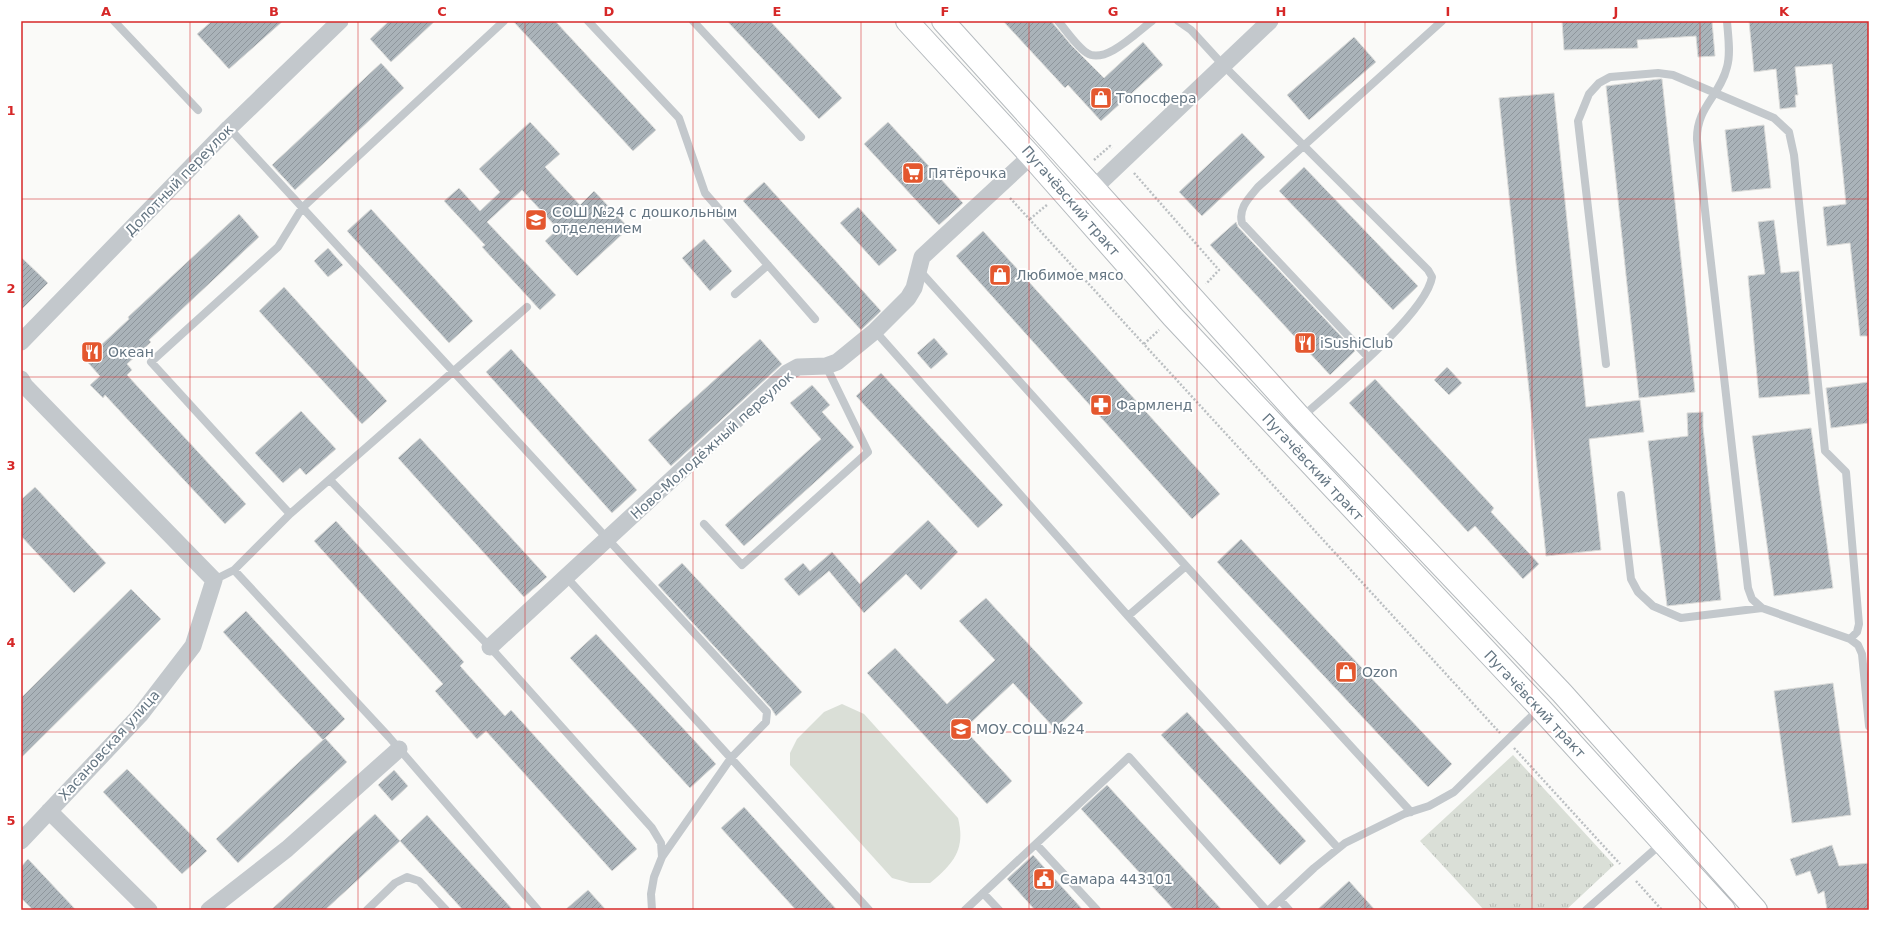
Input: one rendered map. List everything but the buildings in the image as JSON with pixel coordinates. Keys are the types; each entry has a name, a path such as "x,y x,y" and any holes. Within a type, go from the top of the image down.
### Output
{"main road":[{"name":"Пугачёвский тракт","path":"907,21 1031,156 1173,317 1540,708 1724,910"},
{"name":"Пугачёвский тракт","path":"943,21 1301,418 1562,693 1756,910"}],"street":[{"name":"Долотный переулок","path":"21,342 229,128 340,21"},
{"path":"1093,189 1270,21"},
{"name":"Ново-Молодёжный переулок","path":"490,647 567,578 787,373 798,368 826,366 838,362 876,330 908,298 914,288 922,257 1031,156"},
{"path":"23,382 214,580"},
{"name":"Хасановская улица","path":"149,910 49,811 140,715 193,646 214,580"},
{"path":"209,910 287,850 400,749"},
{"path":"21,841 49,811"}],"lane":[{"path":"114,21 198,110"},
{"path":"290,514 151,362 278,247 302,208 504,21"},
{"path":"588,21 679,118 705,193 815,319"},
{"path":"693,21 801,137"},
{"path":"1058,21 1086,53 1096,57 1111,52 1152,21"},
{"path":"1178,21 1191,30 1223,65 1428,270 1432,277 1427,292 1411,316 1301,418"},
{"path":"1368,357 1242,223 1240,215 1244,204 1258,187 1442,21"},
{"path":"1727,21 1729,57 1727,68 1702,113 1697,127 1697,140 1748,588 1752,599 1762,608 1850,638 1858,645 1862,654 1869,726"},
{"path":"1606,364 1578,121 1582,108 1589,94 1599,83 1610,77 1658,73 1673,75 1774,118 1789,132 1794,155 1825,451 1846,472 1859,624 1857,632 1850,638"},
{"path":"229,128 767,712 766,722 763,727 731,758 662,857 654,877 651,894 652,910"},
{"path":"735,294 768,265"},
{"path":"918,270 1411,812"},
{"path":"214,580 234,570 290,514 526,307"},
{"path":"876,330 1128,616 1338,848"},
{"path":"704,524 742,565 868,452 826,366"},
{"path":"330,480 490,647 652,828 661,843 662,857"},
{"path":"1621,495 1631,579 1638,592 1653,606 1681,618 1762,608"},
{"path":"1128,616 1186,566"},
{"path":"234,570 400,749 538,910"},
{"path":"567,578 869,910"},
{"path":"1269,910 1345,843 1411,812 1429,806 1454,792 1540,708"},
{"path":"965,910 1129,757 1266,910"},
{"path":"1586,910 1663,842"},
{"path":"1036,844 1097,910"},
{"path":"367,910 395,883 407,877 419,881 446,910"},
{"path":"983,893 999,910"},
{"path":"1280,900 1289,910"}],"path":[{"path":"1090,163 1110,146"},
{"path":"999,185 1629,872 1662,910"},
{"path":"1030,219 1048,204"}],"green space":[{"path":"842,704 864,714 958,818 960,839 959,848 956,855 951,863 930,883 910,883 892,878 790,765 790,753 797,739 824,712"},
{"path":"1513,755 1614,865 1566,910 1484,910 1420,841"}],"place":[{"name":"Топосфера","path":"1101,98"},
{"name":"Пятёрочка","path":"913,173"},
{"name":"СОШ №24 с дошкольным отделением","path":"536,220"},
{"name":"Любимое мясо","path":"1000,275"},
{"name":"iSushiClub","path":"1305,343"},
{"name":"Океан","path":"92,352"},
{"name":"Фармленд","path":"1101,405"},
{"name":"Ozon","path":"1346,672"},
{"name":"МОУ СОШ №24","path":"961,729"},
{"name":"Самара 443101","path":"1044,879"}]}
